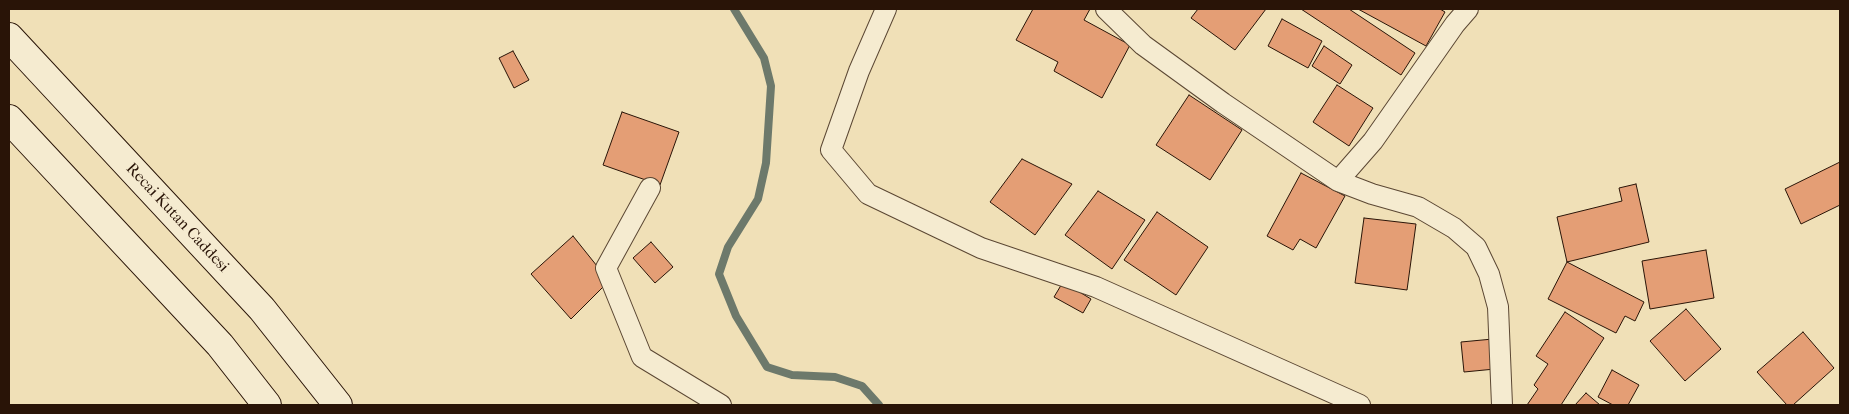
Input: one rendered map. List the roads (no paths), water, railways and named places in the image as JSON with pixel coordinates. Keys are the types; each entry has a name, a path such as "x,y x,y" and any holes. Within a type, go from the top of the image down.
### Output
{"main road":[{"name":"Recai Kutan Caddesi","path":"9,37 262,309 338,405"},
{"path":"9,119 220,345 266,405"}],"street":[{"path":"886,9 859,71 831,150 868,194 981,248 1096,287 1360,405"},
{"path":"1106,9 1143,45 1223,103 1338,181 1418,208 1454,228 1476,247 1489,274 1498,307 1502,405"},
{"path":"1338,181 1373,141 1455,24 1468,9"},
{"path":"650,188 606,268 642,357 721,405"}],"waterway":[{"path":"734,9 764,58 771,86 766,163 758,199 728,247 719,274 736,316 767,367 792,375 835,377 862,386 879,405"}]}
